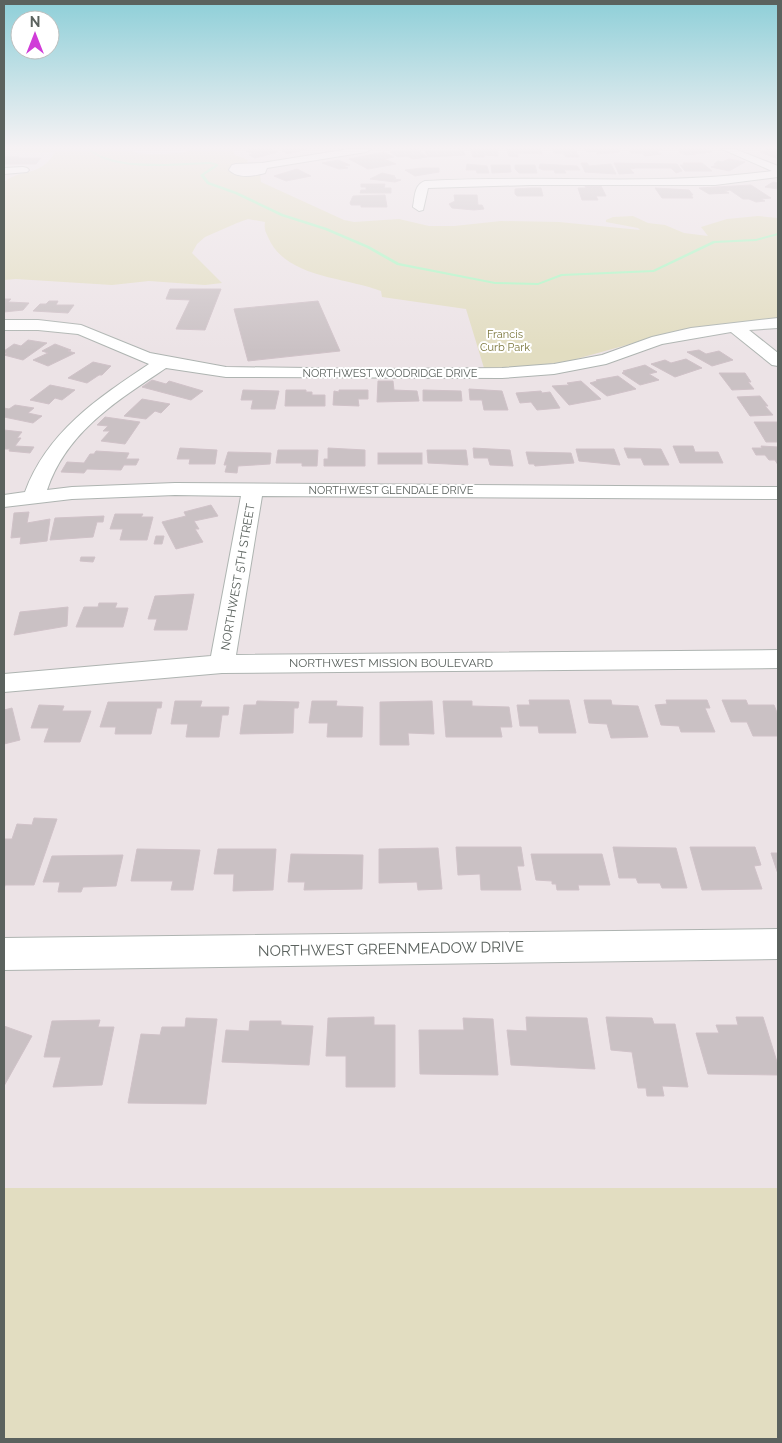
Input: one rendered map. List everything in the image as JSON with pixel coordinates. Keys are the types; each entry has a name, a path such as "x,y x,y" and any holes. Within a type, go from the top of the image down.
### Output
{"street":[{"name":"NORTHWEST WOODRIDGE DRIVE","path":"4,325 38,325 81,330 163,362 226,372 251,373 521,372 554,369 606,359 658,340 734,326 778,324"},
{"path":"734,326 778,361"},
{"path":"34,497 38,480 61,442 94,409 163,362"},
{"name":"NORTHWEST GLENDALE DRIVE","path":"4,501 100,492 254,489 778,493"},
{"name":"NORTHWEST 5TH STREET","path":"222,664 254,489"},
{"name":"NORTHWEST MISSION BOULEVARD","path":"4,683 222,664 778,660"},
{"name":"NORTHWEST GREENMEADOW DRIVE","path":"4,954 778,944"}],"green space":[{"name":"Francis Curb Park","path":"4,216 336,216 354,222 399,219 429,226 454,226 501,221 559,222 640,230 606,222 606,220 613,217 634,216 648,223 665,225 684,233 708,236 701,227 727,219 754,216 778,218 778,321 733,323 677,331 569,361 524,367 484,368 466,309 382,297 381,291 317,274 302,268 288,261 276,251 266,233 265,222 248,219 205,237 197,244 192,253 222,283 205,285 149,281 112,285 16,279 4,280"},
{"path":"4,1188 778,1188 778,1439 4,1439"}],"building":[{"path":"170,289 221,289 205,330 176,329 190,300 166,299"},
{"path":"4,299 11,299 8,302 29,303 23,310 4,312"},
{"path":"49,301 58,301 56,305 74,305 68,313 33,311 40,304 46,304"},
{"path":"318,301 340,351 248,361 234,309"},
{"path":"28,340 47,343 23,360 4,355 7,353 4,353 4,351 14,344 21,346"},
{"path":"55,344 75,353 48,366 33,360 48,353 42,351"},
{"path":"699,350 706,354 719,351 733,360 712,366 687,352"},
{"path":"686,359 702,368 675,377 651,364 665,360 671,363"},
{"path":"93,362 111,366 102,375 87,383 68,378"},
{"path":"645,365 657,372 649,374 659,380 640,385 622,373 625,372 623,371"},
{"path":"719,373 745,373 751,382 748,382 754,389 732,390"},
{"path":"618,376 636,389 607,396 590,383 596,380"},
{"path":"152,380 166,384 169,381 203,391 191,400 142,387"},
{"path":"378,381 393,381 394,390 417,391 419,401 377,402"},
{"path":"581,381 601,399 569,405 552,386 569,385 567,383"},
{"path":"50,385 75,390 62,400 55,398 49,404 30,400"},
{"path":"469,389 502,391 508,410 484,410 482,400 470,400"},
{"path":"243,390 279,391 275,409 251,409 253,400 241,400"},
{"path":"286,390 306,390 306,392 312,392 312,395 325,395 325,406 285,406"},
{"path":"339,390 368,390 368,399 358,399 359,406 333,405 334,391 339,392"},
{"path":"423,390 461,391 462,401 423,401"},
{"path":"541,391 542,393 550,392 560,408 537,410 531,402 520,403 516,393"},
{"path":"760,396 768,406 765,406 773,415 750,416 737,397"},
{"path":"142,399 170,404 161,413 155,411 146,419 124,416"},
{"path":"15,405 34,408 28,413 42,416 33,423 4,417 4,408 9,409"},
{"path":"105,417 140,422 125,444 101,441 110,431 103,431 108,426 97,425"},
{"path":"754,422 778,422 778,442 766,442"},
{"path":"4,430 22,432 17,438 21,438 15,446 34,447 30,453 4,449"},
{"path":"673,446 693,446 695,452 718,452 723,463 680,463"},
{"path":"761,446 778,447 778,465 775,460 769,460 765,455 756,455 752,448 762,448"},
{"path":"180,448 217,450 215,464 189,464 190,459 177,459"},
{"path":"328,448 365,450 365,466 324,466 324,459 328,459"},
{"path":"473,448 510,450 513,466 490,465 488,458 474,458"},
{"path":"624,448 661,449 669,465 644,465 641,458 628,458"},
{"path":"576,449 614,449 620,465 579,461"},
{"path":"278,450 318,450 317,466 302,466 302,463 276,463"},
{"path":"427,450 466,450 468,465 428,463"},
{"path":"96,451 129,453 126,459 139,459 136,465 124,465 121,470 87,469 84,473 61,472 67,462 84,463 90,454 94,454"},
{"path":"228,452 271,453 270,464 238,466 237,473 225,472 227,465 224,465"},
{"path":"526,452 571,453 574,463 535,466 534,464 529,464"},
{"path":"378,453 422,453 422,464 378,464"},
{"path":"211,505 218,516 194,521 199,529 195,529 203,542 176,549 162,522 186,516 184,512"},
{"path":"29,512 27,523 50,519 47,541 20,544 21,537 11,538 14,513"},
{"path":"115,514 143,514 141,517 153,517 147,540 120,540 123,529 110,529"},
{"path":"104,516 103,522 97,522 93,537 50,540 55,518"},
{"path":"156,536 164,536 162,544 154,544"},
{"path":"81,557 95,557 93,562 80,561"},
{"path":"194,594 187,630 154,630 157,619 148,619 155,596"},
{"path":"99,603 117,603 115,608 128,608 123,627 76,627 84,607 98,607"},
{"path":"68,607 67,626 14,635 20,612"},
{"path":"529,700 569,700 576,733 539,733 538,726 520,726 517,705 530,705"},
{"path":"584,700 611,700 612,705 638,706 648,737 611,738 607,724 589,723"},
{"path":"666,700 707,700 710,708 705,708 715,732 681,732 679,726 661,725 655,705 667,704"},
{"path":"722,700 746,700 748,705 774,705 778,715 778,736 753,736 747,722 731,722"},
{"path":"175,701 202,701 200,707 229,707 228,715 222,715 219,737 186,737 188,724 171,724"},
{"path":"257,701 299,702 298,708 294,708 293,733 240,734 244,705 256,705"},
{"path":"312,701 337,701 336,706 363,707 362,737 327,737 328,723 309,723"},
{"path":"432,701 434,734 408,733 409,745 380,745 380,702"},
{"path":"443,701 472,701 472,706 509,707 512,727 500,727 502,737 446,737"},
{"path":"108,702 162,702 161,708 157,708 151,734 115,734 116,727 100,727"},
{"path":"39,705 64,706 62,711 91,711 80,742 44,742 49,728 31,728"},
{"path":"12,708 20,740 4,744 4,710"},
{"path":"34,818 57,819 34,885 5,885 4,890 4,839 12,839 17,824 32,825"},
{"path":"456,847 521,847 524,866 517,866 521,890 481,890 480,874 458,875"},
{"path":"613,847 676,848 687,888 662,888 660,883 638,883 636,878 619,878"},
{"path":"690,847 755,847 761,865 754,866 762,889 702,890"},
{"path":"438,848 442,889 418,890 417,882 379,883 379,849"},
{"path":"137,849 200,850 193,890 171,890 173,881 131,881"},
{"path":"218,849 276,849 273,890 233,891 234,874 214,874"},
{"path":"771,853 778,853 778,874"},
{"path":"291,854 363,855 362,889 304,890 305,882 288,882"},
{"path":"531,854 602,854 610,885 578,885 579,890 557,890 556,884 552,884 552,881 536,880"},
{"path":"123,855 116,886 83,887 81,892 58,892 60,882 43,882 52,856"},
{"path":"374,1017 374,1025 395,1025 395,1087 346,1087 346,1056 326,1056 328,1018"},
{"path":"526,1017 587,1018 595,1069 511,1065 507,1030 527,1031"},
{"path":"606,1017 652,1018 654,1024 675,1024 688,1087 662,1086 664,1096 647,1096 646,1088 638,1088 632,1052 611,1050"},
{"path":"736,1017 763,1017 778,1065 778,1075 708,1074 696,1033 719,1033 716,1025 738,1025"},
{"path":"186,1018 217,1019 206,1104 128,1103 141,1034 160,1035 162,1027 185,1027"},
{"path":"463,1018 493,1019 498,1075 420,1074 419,1030 464,1030"},
{"path":"100,1020 98,1027 114,1027 102,1085 53,1087 61,1057 44,1057 52,1021"},
{"path":"250,1021 281,1021 281,1025 313,1026 309,1065 222,1062 226,1030 249,1031"},
{"path":"4,1026 32,1036 4,1086"}],"waterway":[{"path":"286,216 326,229 368,247 398,264 495,283 538,284 561,275 654,271 714,242 756,240 778,234"}]}
